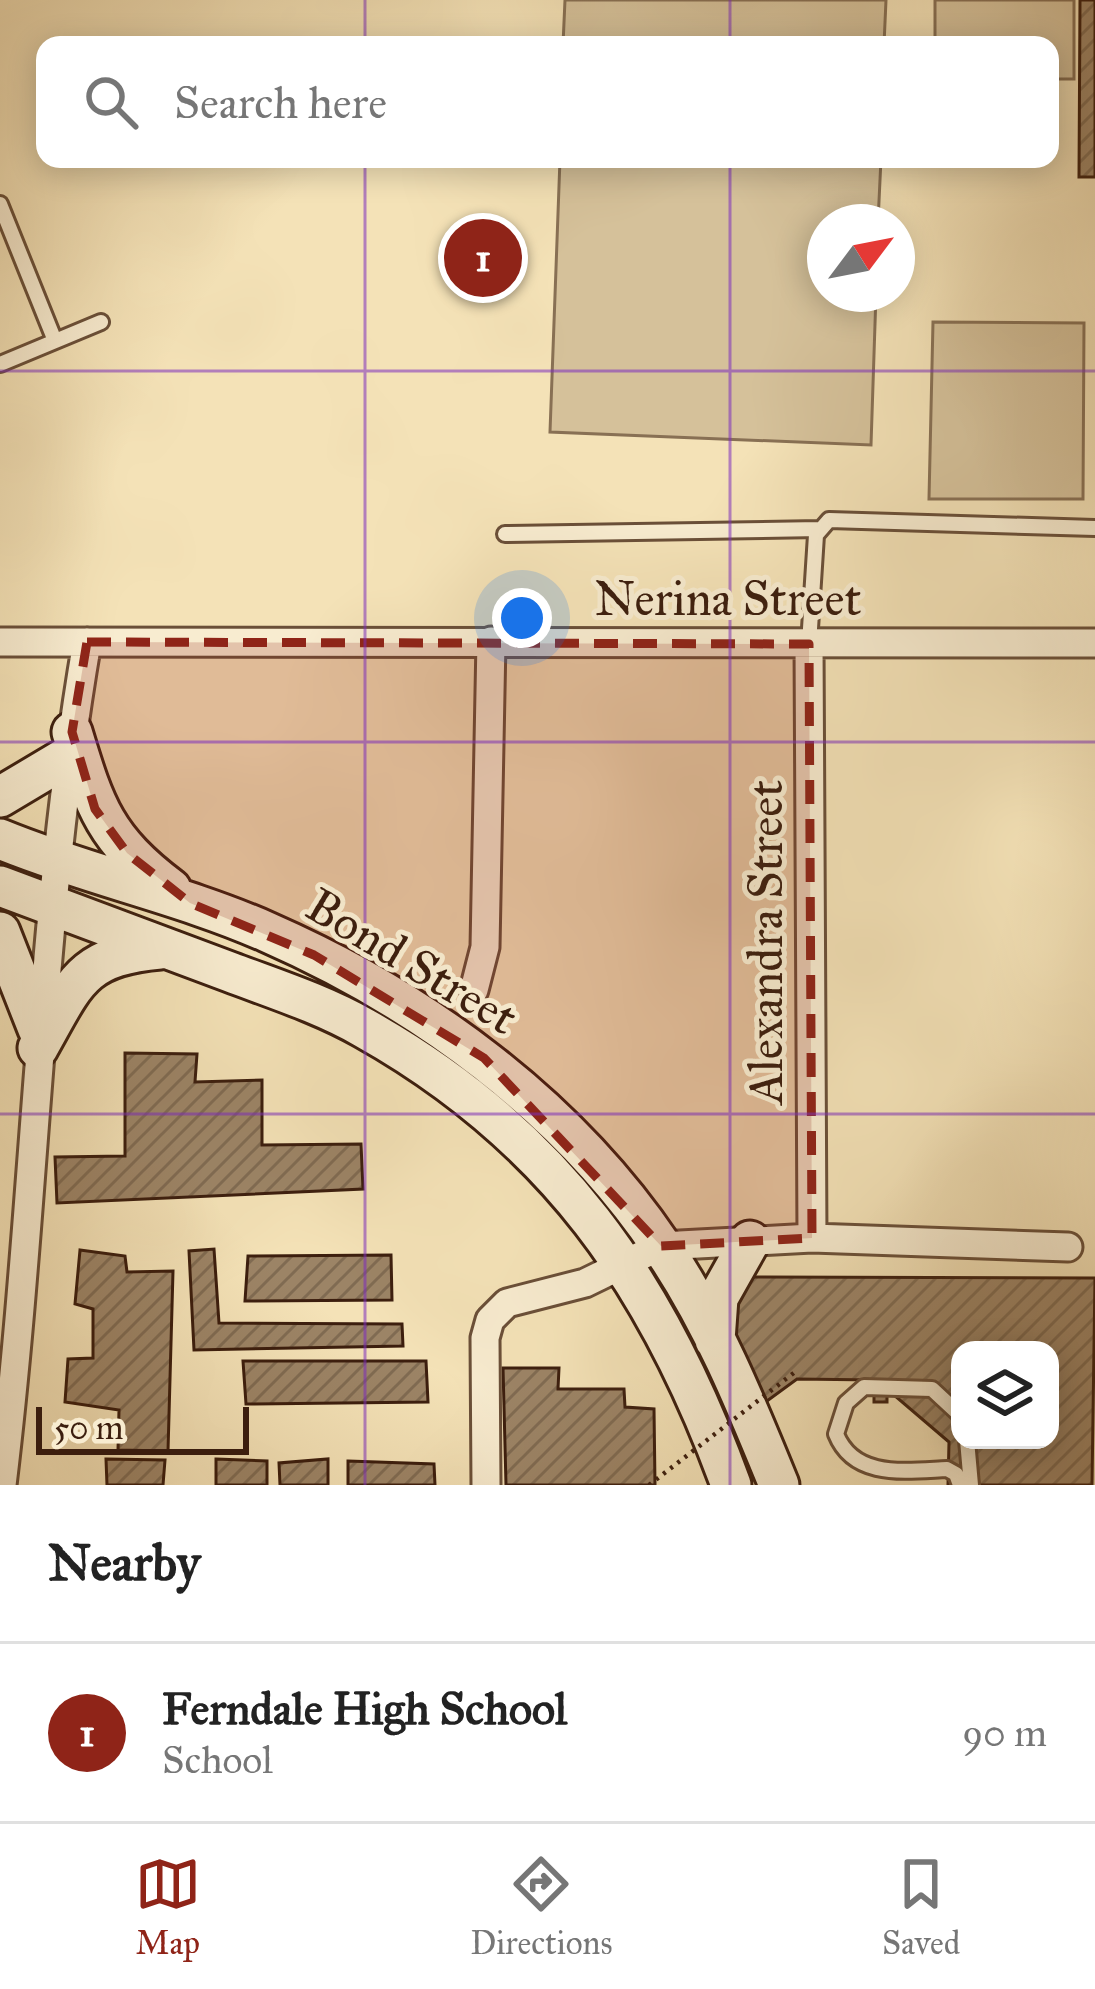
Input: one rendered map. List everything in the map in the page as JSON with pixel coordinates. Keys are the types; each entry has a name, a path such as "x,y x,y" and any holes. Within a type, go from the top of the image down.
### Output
{"street":[{"path":"474,990 485,947 491,641"},
{"name":"Nerina Street","path":"0,642 1095,643"},
{"path":"2,1485 38,1038 69,744 87,642"},
{"name":"Alexandra Street","path":"809,644 812,1238"},
{"path":"0,797 69,744"},
{"path":"69,744 110,835 190,903"},
{"name":"Bond Street","path":"0,839 190,903 314,955 428,1018 484,1058 546,1113 645,1256 715,1340 778,1485"},
{"name":"Bond Street","path":"0,886 321,1007 422,1065 516,1138 645,1256 731,1485"},
{"path":"0,932 38,1038"},
{"path":"38,1038 80,974 119,952 166,948"},
{"path":"486,1485 485,1338 490,1320 507,1303 645,1256 750,1241 812,1238 1069,1246"},
{"path":"715,1340 718,1298 750,1241"},
{"path":"0,1340 5,1297 24,1251"}],"lane":[{"path":"0,204 55,341"},
{"path":"0,364 101,322"},
{"path":"505,533 820,529 843,518 1095,528"},
{"path":"809,644 820,529"},
{"path":"951,1407 932,1389 864,1388 846,1403 836,1434 850,1457 866,1467 946,1469 956,1474 959,1485"},
{"path":"968,1449 971,1485"}],"path":[{"path":"649,1485 795,1372"}],"highlighted area":[{"path":"87,642 809,644 812,1238 661,1246 484,1058 314,955 190,903 127,853 95,809 72,732"}],"shaded area":[{"path":"565,0 886,0 884,36 563,36"},
{"path":"935,0 1074,0 1074,79 1059,79 1059,36 935,36"},
{"path":"560,168 881,168 879,204 807,204 807,312 875,312 871,445 550,432"},
{"path":"933,322 1084,323 1083,499 929,499"}],"building":[{"path":"1080,0 1095,0 1095,177 1079,177"},
{"path":"125,1053 197,1054 195,1082 262,1080 262,1145 361,1144 363,1189 57,1203 55,1157 125,1156"},
{"path":"214,1249 219,1323 402,1324 403,1346 194,1350 189,1251"},
{"path":"80,1250 125,1256 127,1272 173,1271 168,1451 118,1450 119,1410 65,1402 68,1359 93,1358 93,1309 75,1304"},
{"path":"391,1255 392,1300 245,1301 248,1256"},
{"path":"751,1277 1095,1278 1092,1485 948,1485 949,1442 887,1389 887,1402 874,1402 874,1380 797,1379 756,1409 719,1335"},
{"path":"243,1361 426,1361 428,1402 246,1404"},
{"path":"503,1368 559,1368 558,1389 624,1389 625,1407 654,1409 655,1485 506,1485"},
{"path":"106,1459 165,1460 163,1485 107,1485"},
{"path":"216,1459 267,1461 267,1485 216,1485"},
{"path":"328,1459 328,1485 280,1485 279,1463"},
{"path":"348,1461 434,1464 435,1485 348,1485"}],"place":[{"name":"Ferndale High School","path":"483,258"}]}
